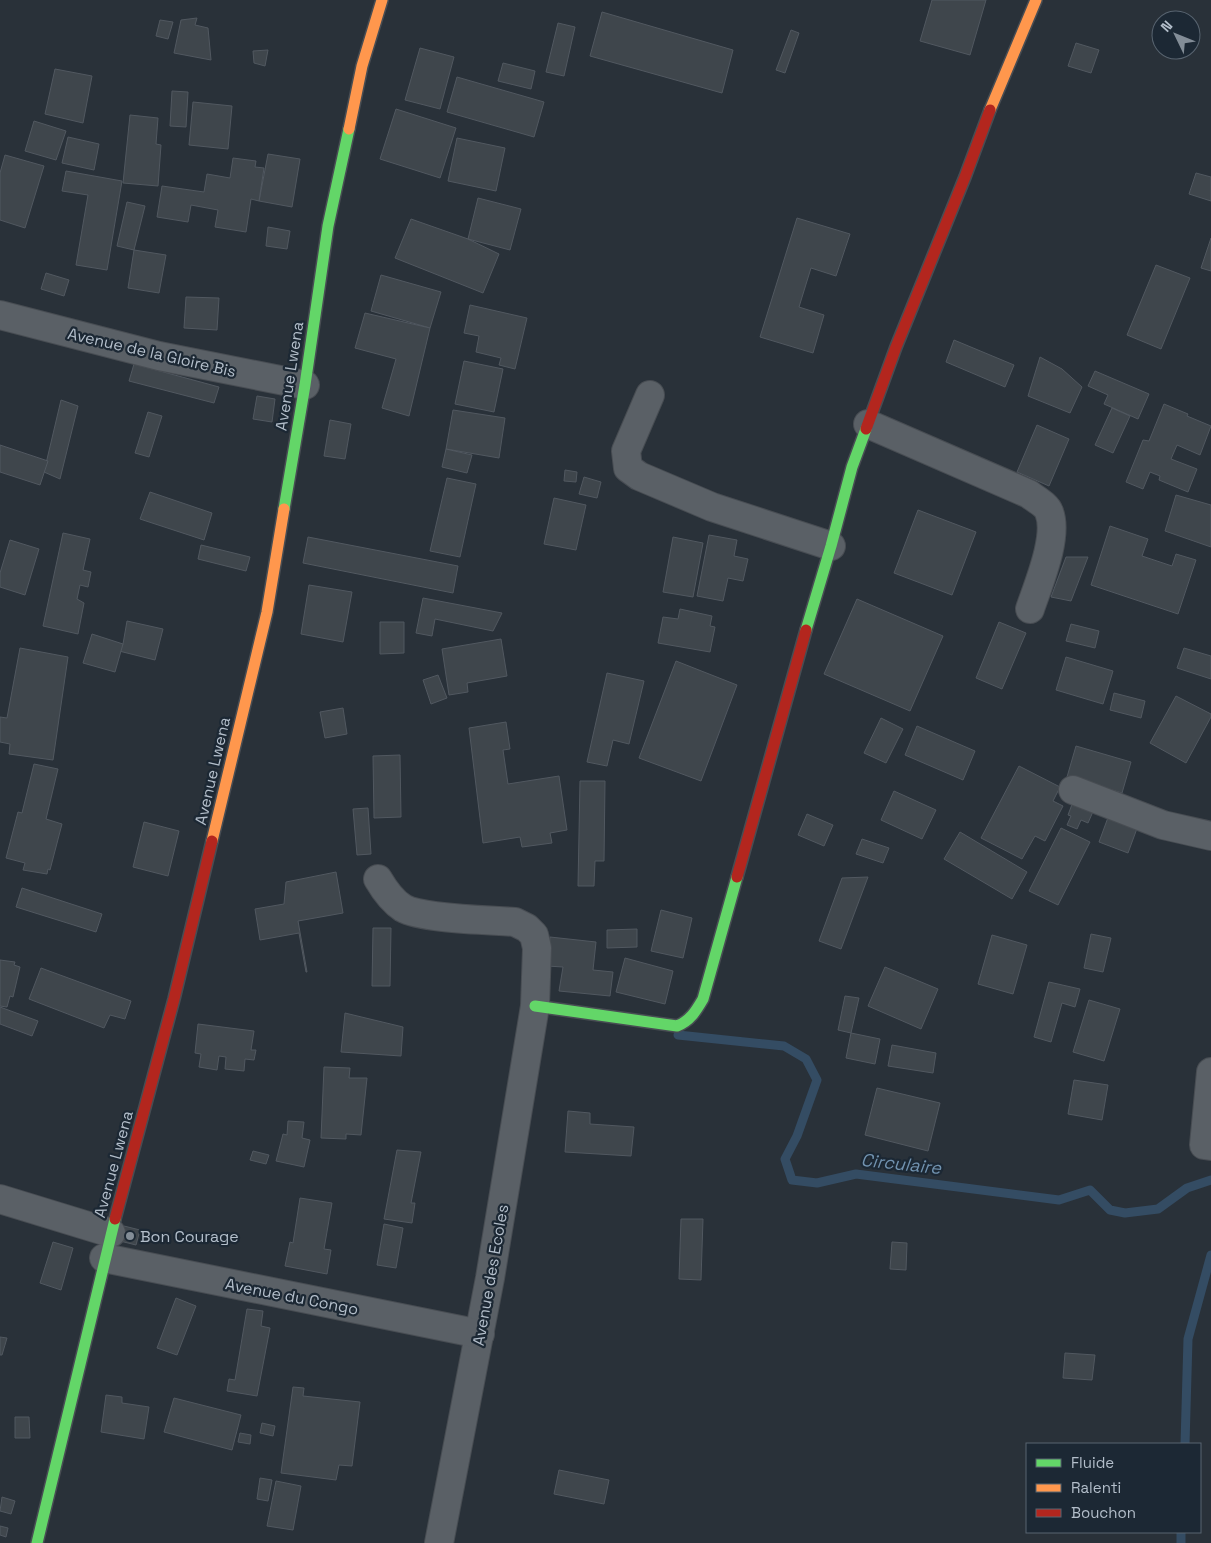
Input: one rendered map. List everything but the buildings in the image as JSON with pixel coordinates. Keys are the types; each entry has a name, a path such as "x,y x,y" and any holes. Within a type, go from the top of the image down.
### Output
{"street":[{"name":"Avenue Lwena","path":"37,1543 107,1246 174,999 267,612 305,385 328,226 362,66 382,0"},
{"path":"535,1006 677,1026 687,1023 694,1016 703,999 814,598 832,546 852,466 896,347 1036,0"},
{"name":"Avenue de la Gloire Bis","path":"0,315 160,356 305,385"},
{"path":"650,395 626,451 628,468 639,476 712,507 832,546"},
{"path":"868,424 1029,494 1049,510 1052,525 1048,553 1030,609"},
{"path":"1073,790 1163,825 1211,836"},
{"name":"Avenue des Ecoles","path":"378,879 388,895 404,908 420,914 515,922 527,928 534,936 537,948 535,1006 480,1334 439,1543"},
{"path":"1207,1145 1211,1072"},
{"name":"Avenue du Congo","path":"0,1199 107,1246 480,1334"}],"waterway":[{"name":"Circulaire","path":"678,1035 784,1046 806,1059 817,1080 797,1136 785,1159 792,1180 817,1183 856,1174 1059,1200 1090,1190 1110,1210 1125,1213 1158,1209 1187,1188 1211,1180"},
{"name":"Circulaire","path":"1185,1443 1188,1339 1211,1255"},
{"name":"Circulaire","path":"1181,1533 1181,1543"}],"traffic: fast":[{"path":"284,509 305,385 328,226 349,129"},
{"path":"806,630 852,467 866,429"},
{"path":"535,1006 677,1026 686,1021 703,999 737,877"},
{"path":"37,1543 115,1219"}],"traffic: slow":[{"path":"349,129 362,66 382,0"},
{"path":"990,110 1036,0"},
{"path":"212,841 267,612 284,509"}],"traffic: jam":[{"path":"866,429 896,347 990,110"},
{"path":"737,877 806,630"},
{"path":"115,1219 174,999 212,841"}],"place":[{"name":"Bon Courage","path":"130,1236"}]}
